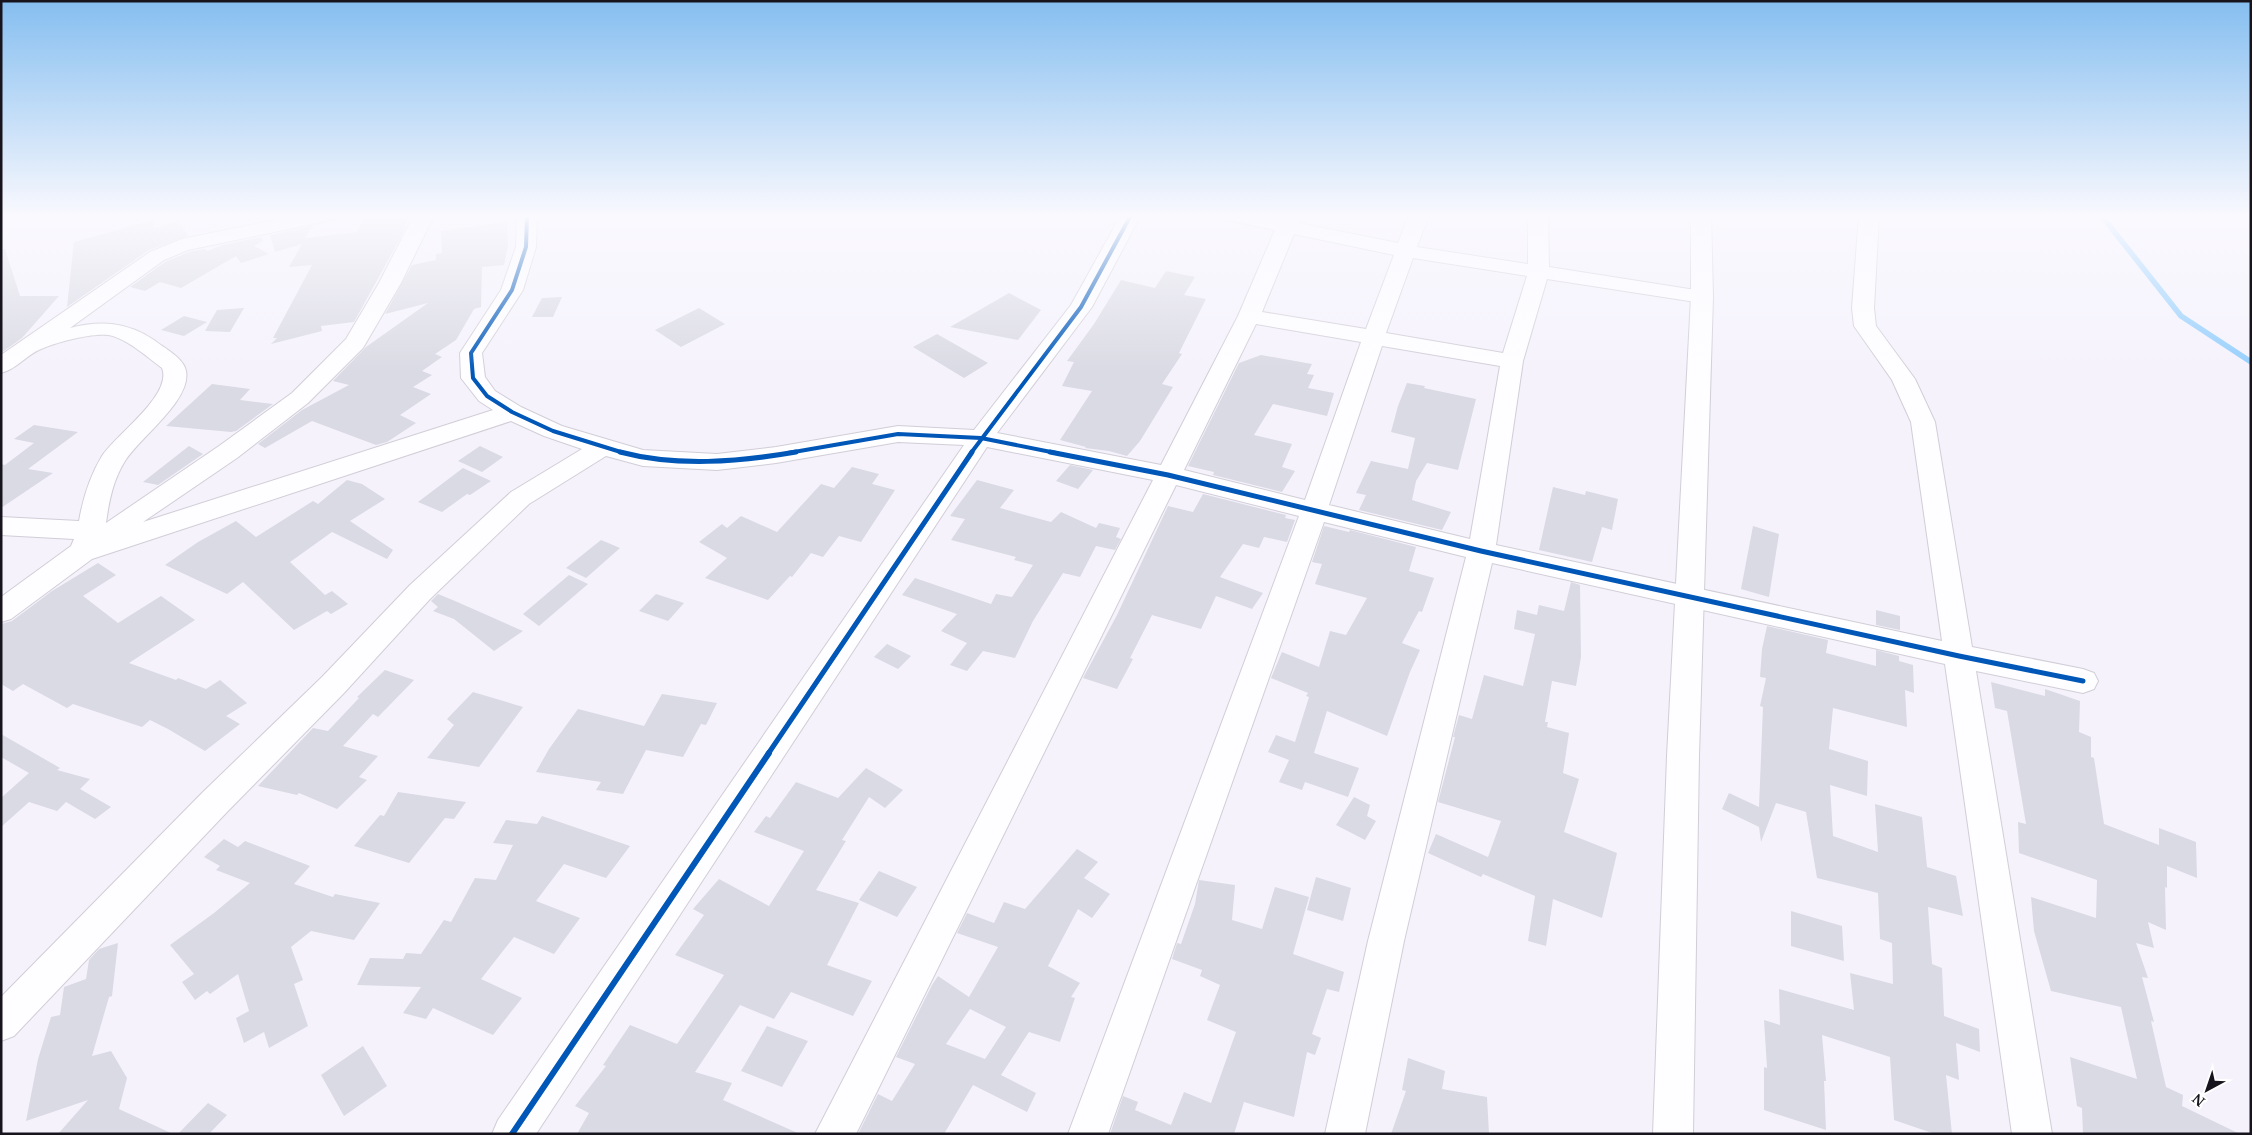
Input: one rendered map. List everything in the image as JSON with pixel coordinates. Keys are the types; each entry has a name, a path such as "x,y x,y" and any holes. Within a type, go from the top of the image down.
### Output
{"street":[{"path":"1,366 140,268"},
{"path":"1,612 86,541 228,452 307,391 356,343 397,268"},
{"path":"519,268 512,290 471,353 473,378 487,396 512,412 553,430 643,458 717,462 776,455 898,434 981,438 1168,476 1481,551 1959,656 2083,681"},
{"path":"512,1134 981,438 1081,306 1102,268"},
{"path":"835,1134 1249,316 1270,268"},
{"path":"1088,1134 1314,512 1373,339 1400,268"},
{"path":"1525,268 1702,297"},
{"path":"1673,1134 1683,766 1702,268"},
{"path":"1866,268 1863,308 1865,326 1880,351 1904,380 1923,422 2032,1134"},
{"path":"1345,1134 1386,941 1481,551 1512,361 1539,270"},
{"path":"1249,316 1373,339 1512,361"},
{"path":"34,344 84,332 116,329 133,337 172,364 175,372 173,385 158,410 114,457 97,494 86,541"},
{"path":"1,526 86,541 512,412"},
{"path":"1,1023 215,802 333,685 420,592 520,498 603,447"}],"building":[{"path":"1,268 11,268 20,296 59,296 22,338 1,353"},
{"path":"71,268 123,268 67,307"},
{"path":"157,268 215,268 181,288 160,282 145,291 130,287"},
{"path":"310,268 384,268 354,322 321,326 322,331 271,344 277,338 273,338"},
{"path":"410,268 482,268 481,307 474,309 456,340 435,354 442,357 422,371 432,375 413,387 431,394 400,415 416,423 387,442 376,445 312,421 265,448 258,444 302,410 349,385 333,381 366,347 428,303 385,314"},
{"path":"1166,271 1195,277 1184,295 1206,299 1179,353 1182,354 1162,384 1173,387 1140,441 1127,456 1109,451 1085,448 1060,440 1092,391 1062,386 1074,362 1067,361 1094,324 1121,280 1155,288"},
{"path":"1009,293 1041,310 1018,340 950,327"},
{"path":"562,297 553,317 532,317 542,298"},
{"path":"244,308 230,332 205,331 217,310"},
{"path":"699,308 725,324 681,347 655,330"},
{"path":"184,316 207,322 184,336 161,330"},
{"path":"937,334 988,363 964,378 913,347"},
{"path":"1261,355 1312,364 1307,374 1314,375 1308,388 1334,393 1327,416 1273,404 1254,435 1292,444 1282,467 1295,471 1282,492 1213,475 1214,472 1188,466 1239,363"},
{"path":"1407,383 1476,399 1458,470 1427,463 1416,481 1412,500 1451,512 1442,530 1359,510 1366,495 1356,493 1371,461 1408,469 1415,438 1391,432"},
{"path":"212,384 250,389 240,400 273,404 236,431 166,426"},
{"path":"34,425 78,432 28,469 53,473 1,508 1,464 5,465 34,443 14,439"},
{"path":"189,446 203,454 158,485 143,482"},
{"path":"480,446 503,457 482,472 458,461"},
{"path":"1070,465 1093,470 1078,489 1056,481"},
{"path":"852,467 879,474 872,484 895,490 861,542 839,536 823,557 811,553 792,577 790,576 768,600 705,578 727,558 699,542 722,524 727,528 741,516 777,532 821,484 834,488"},
{"path":"463,468 491,481 470,495 467,494 442,512 418,502"},
{"path":"347,480 362,484 385,499 350,521 393,550 387,559 332,532 290,562 325,595 332,591 348,604 331,614 327,611 294,630 243,582 227,594 165,565 198,542 236,521 256,537 313,501 318,504"},
{"path":"977,480 1014,490 1000,508 1051,522 1061,512 1096,528 1099,523 1120,528 1116,537 1121,539 1115,550 1096,546 1080,577 1063,573 1033,621 1015,658 983,651 967,671 950,665 967,643 941,631 957,614 902,595 915,578 991,604 996,594 1012,597 1033,565 1014,560 1016,557 951,540 965,519 950,516"},
{"path":"1553,487 1585,495 1586,491 1618,499 1612,530 1602,527 1592,562 1539,550"},
{"path":"1203,494 1286,515 1285,518 1295,520 1287,542 1264,537 1259,548 1243,544 1220,577 1263,593 1252,609 1216,596 1201,629 1152,615 1130,658 1133,659 1117,689 1083,678 1117,615 1168,506 1193,512"},
{"path":"1324,526 1349,532 1350,530 1416,547 1409,571 1434,578 1422,612 1419,611 1402,643 1420,650 1387,736 1327,711 1314,753 1359,768 1348,797 1305,782 1302,790 1279,782 1289,760 1268,752 1276,735 1295,742 1309,697 1306,696 1308,693 1271,678 1282,652 1319,667 1330,631 1346,635 1367,598 1315,584 1322,564 1312,562"},
{"path":"1753,526 1779,534 1769,597 1741,589"},
{"path":"601,540 620,548 586,578 566,568"},
{"path":"98,563 116,575 83,596 118,623 161,596 195,620 129,663 206,689 220,680 247,703 226,716 240,724 205,751 150,720 142,727 73,704 67,708 23,684 13,691 1,684 1,624 12,621 52,591"},
{"path":"569,575 588,584 539,626 523,614"},
{"path":"1571,582 1580,585 1581,657 1576,686 1552,681 1545,722 1548,722 1547,727 1569,733 1563,773 1579,779 1564,832 1617,853 1602,918 1553,899 1546,946 1528,941 1535,896 1483,874 1481,877 1428,853 1436,834 1488,857 1501,821 1438,802 1459,715 1472,719 1484,675 1523,686 1535,634 1514,629 1517,610 1537,615 1539,605 1564,611"},
{"path":"438,594 523,631 494,651 454,619 433,611 438,607 431,601"},
{"path":"656,594 684,603 668,621 639,611"},
{"path":"1876,610 1900,616 1900,630 1876,625"},
{"path":"1767,626 1828,640 1826,653 1876,666 1876,650 1899,656 1899,661 1913,665 1914,693 1905,690 1907,727 1833,708 1829,749 1868,761 1867,796 1830,785 1833,836 1878,852 1875,804 1922,817 1927,867 1956,876 1963,916 1928,907 1932,964 1942,968 1944,1016 1979,1029 1980,1052 1956,1043 1959,1080 1946,1075 1952,1134 1935,1134 1894,1120 1890,1057 1822,1035 1826,1081 1824,1081 1826,1130 1764,1110 1764,1067 1767,1068 1764,1020 1780,1025 1779,989 1854,1010 1850,973 1893,984 1892,943 1880,939 1878,893 1817,878 1806,812 1776,803 1761,842 1759,827 1722,809 1729,793 1759,807 1763,707 1760,706 1766,678 1760,677 1762,649"},
{"path":"887,644 911,656 898,669 874,657"},
{"path":"385,670 414,680 378,717 373,714 343,746 378,756 359,777 367,780 337,809 299,793 297,795 258,786 313,728 328,731 359,698 357,697"},
{"path":"1991,682 2045,696 2045,689 2080,701 2079,732 2091,737 2091,757 2094,758 2104,824 2159,845 2159,828 2196,842 2197,878 2167,866 2167,888 2165,887 2166,930 2148,922 2154,948 2136,943 2148,978 2142,977 2154,1022 2151,1021 2166,1087 2183,1095 2182,1106 2240,1134 2083,1134 2082,1108 2077,1106 2070,1057 2137,1079 2121,1007 2051,991 2034,931 2031,897 2096,918 2097,880 2019,853 2018,822 2026,824 2007,711 1995,708"},
{"path":"473,692 523,707 479,767 427,758 454,725 447,719"},
{"path":"662,694 717,703 706,725 701,724 683,757 646,750 623,794 596,790 601,782 536,772 549,749 578,709 644,726"},
{"path":"1,734 60,768 57,770 90,779 80,789 111,807 95,819 66,802 57,811 29,802 1,827 1,798 29,773 1,757"},
{"path":"866,768 903,790 885,808 869,797 842,840 846,841 816,890 859,903 827,965 872,981 853,1016 791,992 774,1019 740,1005 695,1072 732,1083 723,1100 800,1134 577,1134 589,1113 575,1106 606,1066 603,1065 630,1025 677,1044 724,975 675,955 704,915 693,909 719,879 769,906 804,851 754,832 766,816 770,818 796,782 838,798"},
{"path":"398,792 466,802 454,819 445,818 409,863 354,846 380,815 384,816"},
{"path":"1354,797 1370,805 1367,816 1376,821 1365,840 1336,825"},
{"path":"542,816 630,846 606,878 564,864 536,901 580,918 554,954 514,937 481,979 522,998 493,1035 433,1008 426,1019 403,1013 421,987 357,985 370,958 403,959 406,953 421,954 444,920 451,922 475,878 496,880 513,845 493,843 506,820 537,824"},
{"path":"224,839 238,847 245,841 310,866 294,884 333,897 335,894 380,903 354,940 311,931 291,947 303,980 294,984 308,1026 269,1048 264,1032 244,1043 236,1018 249,1011 238,974 210,994 207,991 195,1000 182,982 194,974 170,945 214,913 250,883 216,870 220,866 204,857"},
{"path":"1077,849 1098,862 1084,878 1110,894 1092,918 1078,909 1048,966 1080,983 1071,997 1075,998 1060,1042 1029,1032 1001,1075 1036,1093 1027,1112 973,1085 944,1134 858,1134 878,1094 892,1101 915,1064 896,1057 938,976 969,997 998,947 957,933 967,913 994,923 1004,902 1025,909","holes":["970,1009 1006,1027 985,1059 946,1044"]},
{"path":"879,871 917,887 897,917 859,900"},
{"path":"1316,877 1351,888 1343,921 1307,910"},
{"path":"1199,880 1235,885 1232,920 1262,929 1275,887 1309,897 1293,954 1344,972 1339,992 1327,989 1312,1034 1321,1038 1315,1055 1307,1052 1294,1117 1244,1102 1234,1134 1110,1134 1123,1096 1138,1102 1135,1110 1171,1125 1184,1092 1211,1103 1236,1032 1207,1020 1220,985 1200,976 1202,970 1172,959 1177,943 1181,944 1195,904"},
{"path":"1791,911 1842,926 1844,961 1791,946"},
{"path":"118,943 112,996 109,997 92,1056 111,1051 127,1078 119,1109 173,1134 58,1134 88,1100 26,1121 38,1059 51,1017 60,1015 64,987 86,979 89,960 99,949"},
{"path":"767,1026 808,1041 782,1087 741,1071"},
{"path":"363,1046 387,1086 344,1116 321,1075"},
{"path":"1408,1058 1445,1071 1442,1089 1487,1097 1489,1134 1391,1134 1406,1091 1402,1090"},
{"path":"208,1103 227,1115 209,1134 178,1134"}],"waterway":[{"path":"2143,268 2181,316 2251,362"}],"cycle path":[{"path":"519,268 512,290 471,353 473,378 487,396 512,412 553,431 643,458 717,462 776,455 898,434 981,438 1168,475 1481,551 1959,656 2083,681"},
{"path":"512,1134 981,438 1081,307 1102,268"}]}
